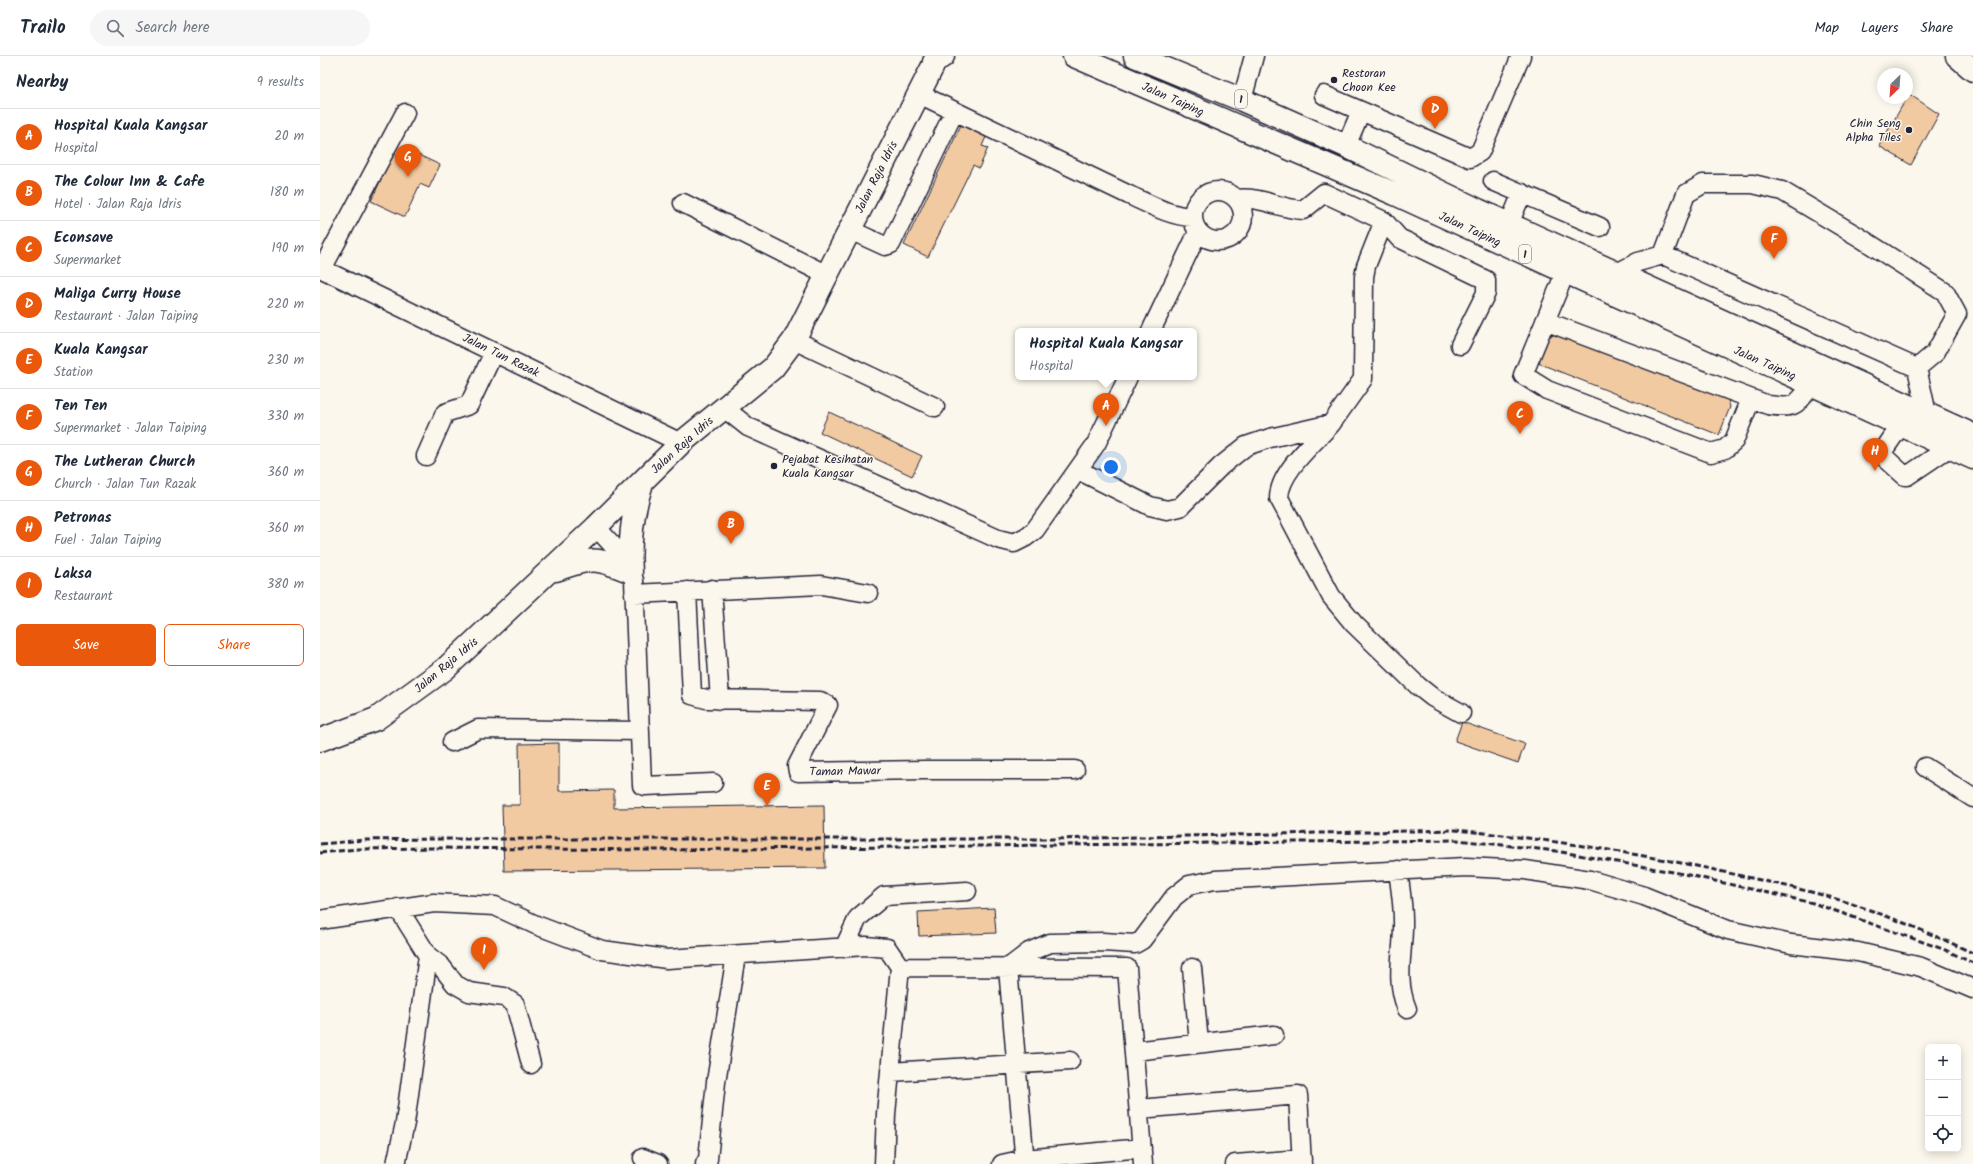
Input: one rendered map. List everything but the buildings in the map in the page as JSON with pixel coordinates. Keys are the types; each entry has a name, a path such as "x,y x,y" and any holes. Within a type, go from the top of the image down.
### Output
{"main road":[{"name":"Jalan Taiping","path":"1074,56 1395,194 1565,273 1901,424 1973,458"},
{"name":"Jalan Taiping","path":"1135,56 1242,100 1346,146 1510,224 1973,435"},
{"path":"1957,56 1973,70"},
{"name":"Jalan Raja Idris","path":"320,740 376,719 445,669 596,527 681,443 773,368 794,340 938,58"},
{"path":"1346,146 1353,162 1395,194"},
{"path":"546,573 582,560 606,562 631,572 631,528 634,508 642,481"}],"street":[{"path":"1242,100 1254,56"},
{"path":"1324,95 1470,158 1480,152 1521,56"},
{"path":"919,94 1156,207 1181,216 1195,224 1208,239 1214,241 1228,240 1234,235 1243,222 1241,206 1237,199 1224,191 1208,192 1196,202 1195,224 1152,328"},
{"path":"1346,146 1361,111"},
{"path":"850,230 885,246 891,244 954,112"},
{"path":"321,268 405,113"},
{"path":"1493,181 1600,227"},
{"path":"1663,255 1686,194 1703,184 1753,184 1782,191 1859,237 1945,292 1957,314 1935,354 1917,368"},
{"path":"1237,199 1246,198 1263,200 1290,210 1303,210 1324,193 1384,221 1399,238 1486,280 1486,294 1460,345"},
{"path":"1510,224 1522,193"},
{"path":"683,203 827,274"},
{"path":"1384,221 1364,277 1363,379 1331,424 1288,472 1279,489 1279,498 1331,596 1354,624 1418,686 1432,697 1461,713"},
{"path":"1617,273 1638,262 1663,255 1917,368"},
{"name":"Jalan Tun Razak","path":"321,268 681,443"},
{"path":"1565,273 1523,375 1547,390 1710,453 1726,449 1734,442 1751,399"},
{"path":"1545,321 1768,405 1788,408 1799,402 1812,384"},
{"path":"794,340 935,408"},
{"path":"426,456 445,413 469,405 494,352"},
{"path":"1917,368 1927,414"},
{"path":"724,408 748,427 998,539 1014,543 1026,537 1035,530 1096,444 1127,380"},
{"path":"1078,470 1150,506 1167,510 1180,507 1222,466 1246,446 1270,438 1331,424"},
{"path":"1901,424 1881,454 1905,476 1950,447"},
{"path":"596,527 627,561 634,580 642,785 713,783"},
{"path":"634,594 821,585 868,593"},
{"path":"712,590 720,700"},
{"name":"Taman Mawar","path":"687,591 692,694 706,699 820,701 828,705 797,766 798,772 1075,770"},
{"path":"452,742 478,729 640,731"},
{"path":"1925,767 1973,798"},
{"path":"1008,968 1029,952 1050,943 1103,942 1135,944 1142,940 1174,897 1189,885 1215,880 1466,867 1525,870 1590,880 1644,896 1728,930 1791,944 1858,952 1921,967 1973,989"},
{"path":"1398,870 1403,920 1399,976 1403,999 1407,1009"},
{"path":"844,948 858,918 884,896 967,891"},
{"path":"320,920 434,903 495,906 536,925 602,950 667,959 866,946 887,948 900,967 890,1072 884,1164"},
{"path":"398,908 428,956 441,966 454,984 468,992 504,997 515,1004 531,1064"},
{"path":"1002,1164 1142,1156 1127,968 1135,944"},
{"path":"705,1164 708,1159 716,1082 736,955"},
{"path":"396,1164 405,1123 428,956"},
{"path":"900,967 1127,968"},
{"path":"1008,968 1025,1162"},
{"path":"1192,968 1199,1043"},
{"path":"1134,1050 1274,1035"},
{"path":"890,1072 1070,1062"},
{"path":"1139,1109 1298,1095 1302,1162 1235,1164"}],"railway":[{"path":"320,844 365,840 435,839 1051,839 1455,830 1550,841 1644,856 1788,886 1876,912 1973,953"},
{"path":"320,853 357,849 435,848 657,850 1457,840 1556,851 1684,874 1813,903 1943,949 1973,963"}],"place":[{"name":"Restoran Choon Kee","path":"1334,80"},
{"name":"Maliga Curry House","path":"1435,129"},
{"name":"Chin Seng Alpha Tiles","path":"1909,130"},
{"name":"The Lutheran Church","path":"408,177"},
{"name":"Ten Ten","path":"1774,259"},
{"name":"Hospital Kuala Kangsar","path":"1106,426"},
{"name":"Econsave","path":"1520,434"},
{"name":"Pejabat Kesihatan Kuala Kangsar","path":"774,466"},
{"name":"Petronas","path":"1875,471"},
{"name":"The Colour Inn & Cafe","path":"731,544"},
{"name":"Kuala Kangsar","path":"767,806"},
{"name":"Laksa","path":"484,970"}]}
